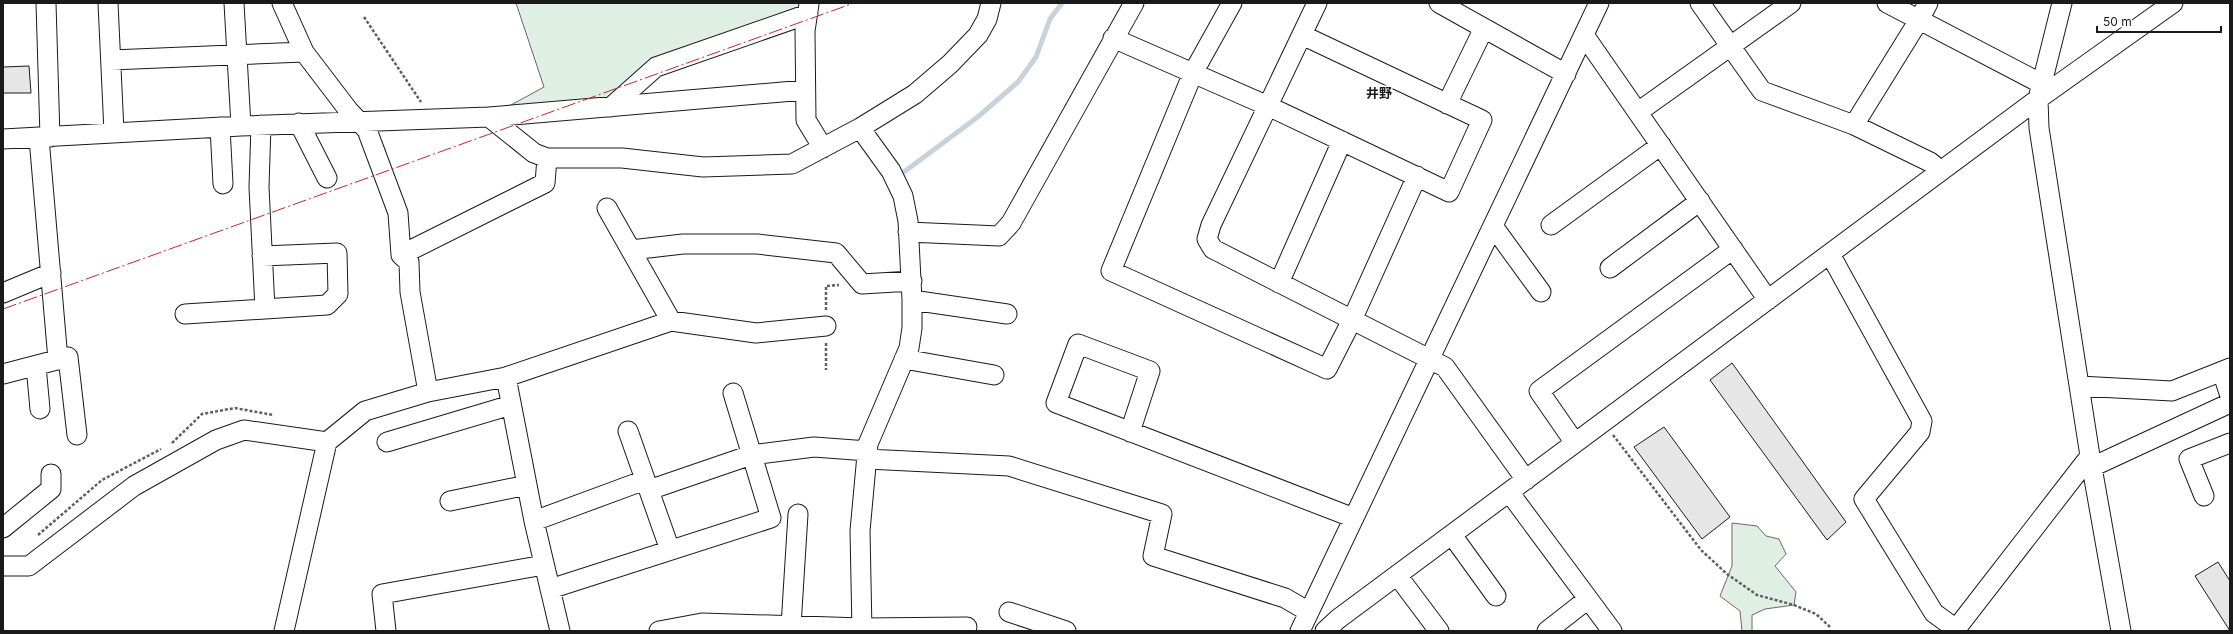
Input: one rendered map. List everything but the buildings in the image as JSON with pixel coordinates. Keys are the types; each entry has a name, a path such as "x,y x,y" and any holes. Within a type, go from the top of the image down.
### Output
{"street":[{"path":"46,3 44,137 51,273 58,360"},
{"path":"108,3 114,132"},
{"path":"234,3 241,126"},
{"path":"282,3 304,52 349,111 367,130 398,213 401,255 409,262 410,292 428,392"},
{"path":"489,117 534,153 547,158 622,158 703,166 792,164 860,128 915,94 950,64 978,34 987,19 991,3"},
{"path":"908,232 999,236 1012,223 1134,3"},
{"path":"1232,3 1193,73 1111,272 1327,369 1352,320 1417,176"},
{"path":"1317,3 1211,224 1207,239 1214,249 1445,367 1526,480"},
{"path":"1439,3 1566,74"},
{"path":"1300,631 1599,3"},
{"path":"1700,3 1762,91 1854,125 1930,162 1941,171"},
{"path":"1887,3 1919,20 2040,91"},
{"path":"1854,125 1928,3"},
{"path":"2062,3 2040,91 2039,128 2045,175 2091,462 2121,631"},
{"path":"1325,631 1397,575 1941,171 2040,91 2173,3"},
{"path":"1638,112 1786,4"},
{"path":"611,107 656,67 808,9 805,31 806,120 824,148"},
{"path":"1447,104 1484,28"},
{"path":"1114,38 1268,106 1449,192 1482,120 1302,35"},
{"path":"1584,35 1768,300"},
{"path":"111,60 304,52"},
{"path":"3,139 261,125 489,117 806,90"},
{"path":"299,124 327,178"},
{"path":"261,125 259,187 265,309"},
{"path":"220,127 223,184"},
{"path":"860,128 891,171 903,196 912,281 912,328 909,348 868,444 860,531 862,630"},
{"path":"1279,283 1342,141"},
{"path":"1551,225 1661,145"},
{"path":"401,255 545,183 547,158"},
{"path":"1610,268 1700,201"},
{"path":"607,208 671,321"},
{"path":"1493,226 1541,292"},
{"path":"631,250 683,244 757,244 836,253 862,284 912,281"},
{"path":"1575,443 1539,391 1733,249"},
{"path":"185,314 327,305 338,294 337,253 262,256"},
{"path":"1830,254 1922,421 1920,432 1864,499 1934,613 1956,630 2091,462 2230,403"},
{"path":"3,293 51,273"},
{"path":"912,300 1007,314"},
{"path":"284,631 327,442 365,411 428,392 506,378 671,321 756,333 826,326"},
{"path":"1130,432 1150,371 1078,344 1056,403 1130,432 1354,518"},
{"path":"3,374 68,357 77,435"},
{"path":"904,359 994,375"},
{"path":"36,366 40,409"},
{"path":"2079,386 2172,391 2226,370 2230,396"},
{"path":"506,378 534,520 550,589 555,630"},
{"path":"550,589 771,518 733,393"},
{"path":"387,442 511,405"},
{"path":"3,566 29,566 134,486 216,440 244,430 327,442"},
{"path":"628,431 670,550"},
{"path":"2204,496 2189,459 2230,443"},
{"path":"534,520 751,454 814,447 867,455 1009,466 1162,514 1153,556 1285,598 1309,612"},
{"path":"3,528 51,489 51,474"},
{"path":"450,501 527,485"},
{"path":"1509,492 1612,631"},
{"path":"791,626 798,514"},
{"path":"1452,535 1496,596"},
{"path":"386,631 382,594 544,565"},
{"path":"1397,575 1439,631"},
{"path":"1547,631 1588,599"},
{"path":"1009,612 1066,631"},
{"path":"659,631 702,623 862,630 967,627"}],"path":[{"path":"364,17 433,119"},
{"path":"1604,422 1701,550 1727,574 1757,595 1794,605 1816,614 1830,627"}],"green space":[{"path":"516,3 809,3 656,67 611,107 489,117 544,87"},
{"path":"1732,523 1757,526 1766,536 1779,539 1786,554 1775,566 1796,592 1794,605 1765,609 1752,615 1752,631 1742,631 1740,611 1720,596 1732,566"}],"waterway":[{"path":"904,172 979,116 1018,82 1036,57 1050,19 1062,3"}],"power":[{"path":"3,309 854,3"}],"district":[{"name":"井野","path":"1379,93"}]}
